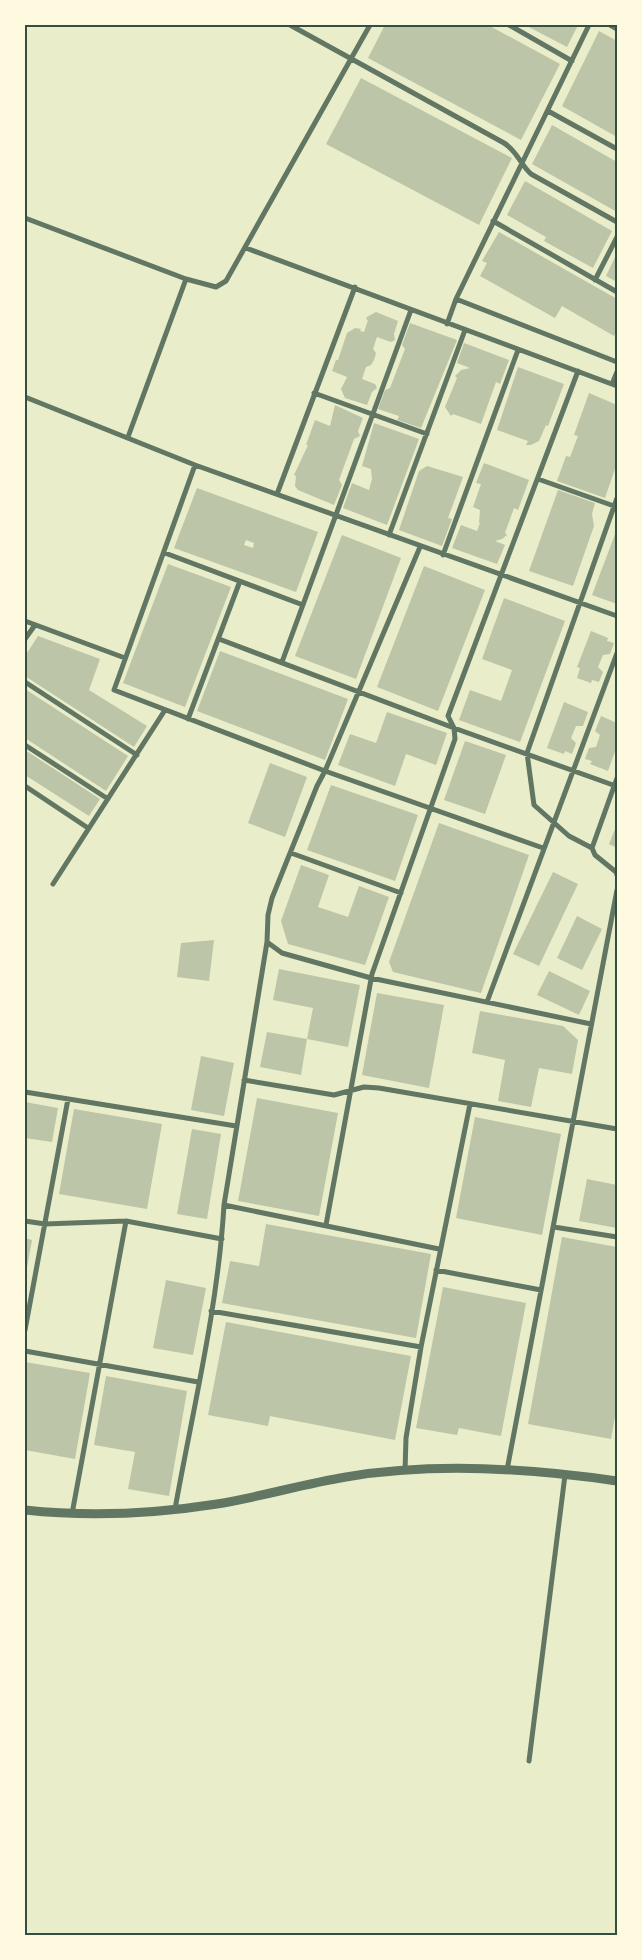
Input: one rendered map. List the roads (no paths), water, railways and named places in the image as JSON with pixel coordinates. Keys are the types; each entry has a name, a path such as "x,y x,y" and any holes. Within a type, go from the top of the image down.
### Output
{"street":[{"path":"290,25 504,143 513,149 531,174 617,222"},
{"path":"25,218 186,279 216,287 222,284 246,248 370,25"},
{"path":"509,25 572,61"},
{"path":"447,324 456,299 493,221 589,25"},
{"path":"610,25 617,29"},
{"path":"548,111 617,149"},
{"path":"493,221 617,292"},
{"path":"595,280 617,237"},
{"path":"246,248 614,385 617,372"},
{"path":"128,437 186,279"},
{"path":"277,494 355,287"},
{"path":"456,299 617,362"},
{"path":"282,662 411,310"},
{"path":"389,535 465,330"},
{"path":"444,555 518,350"},
{"path":"326,1225 371,978 455,738 454,728 448,716 578,371"},
{"path":"314,392 427,434"},
{"path":"25,396 195,465 617,616"},
{"path":"195,465 114,690 325,771 543,848"},
{"path":"538,479 614,506"},
{"path":"617,498 527,753 534,805 569,836 592,848 596,855 617,875"},
{"path":"175,1509 211,1311 222,1239 224,1205 267,942 268,915 272,898 317,786 420,547"},
{"path":"164,553 303,605"},
{"path":"188,719 240,581"},
{"path":"25,621 125,658"},
{"path":"25,639 35,625"},
{"path":"218,639 454,728 613,785"},
{"path":"487,1002 617,653"},
{"path":"25,682 137,755"},
{"path":"52,884 165,710"},
{"path":"25,745 108,799"},
{"path":"592,848 617,778"},
{"path":"25,786 88,828"},
{"path":"290,853 401,893"},
{"path":"507,1470 617,890"},
{"path":"267,942 282,953 371,978 591,1024"},
{"path":"244,1080 334,1094 350,1092 364,1087 379,1088 617,1129"},
{"path":"25,1092 236,1126"},
{"path":"25,1330 68,1099"},
{"path":"405,1471 405,1444 421,1347 439,1249 470,1104"},
{"path":"224,1205 439,1249"},
{"path":"25,1221 45,1224 126,1221 222,1239"},
{"path":"72,1514 126,1221"},
{"path":"554,1227 617,1237"},
{"path":"436,1270 541,1290"},
{"path":"211,1311 421,1347"},
{"path":"25,1351 198,1382"},
{"path":"25,1510 72,1514 124,1514 175,1509 218,1504 347,1477 446,1468 507,1470 617,1481"},
{"path":"529,1762 565,1475"}]}
